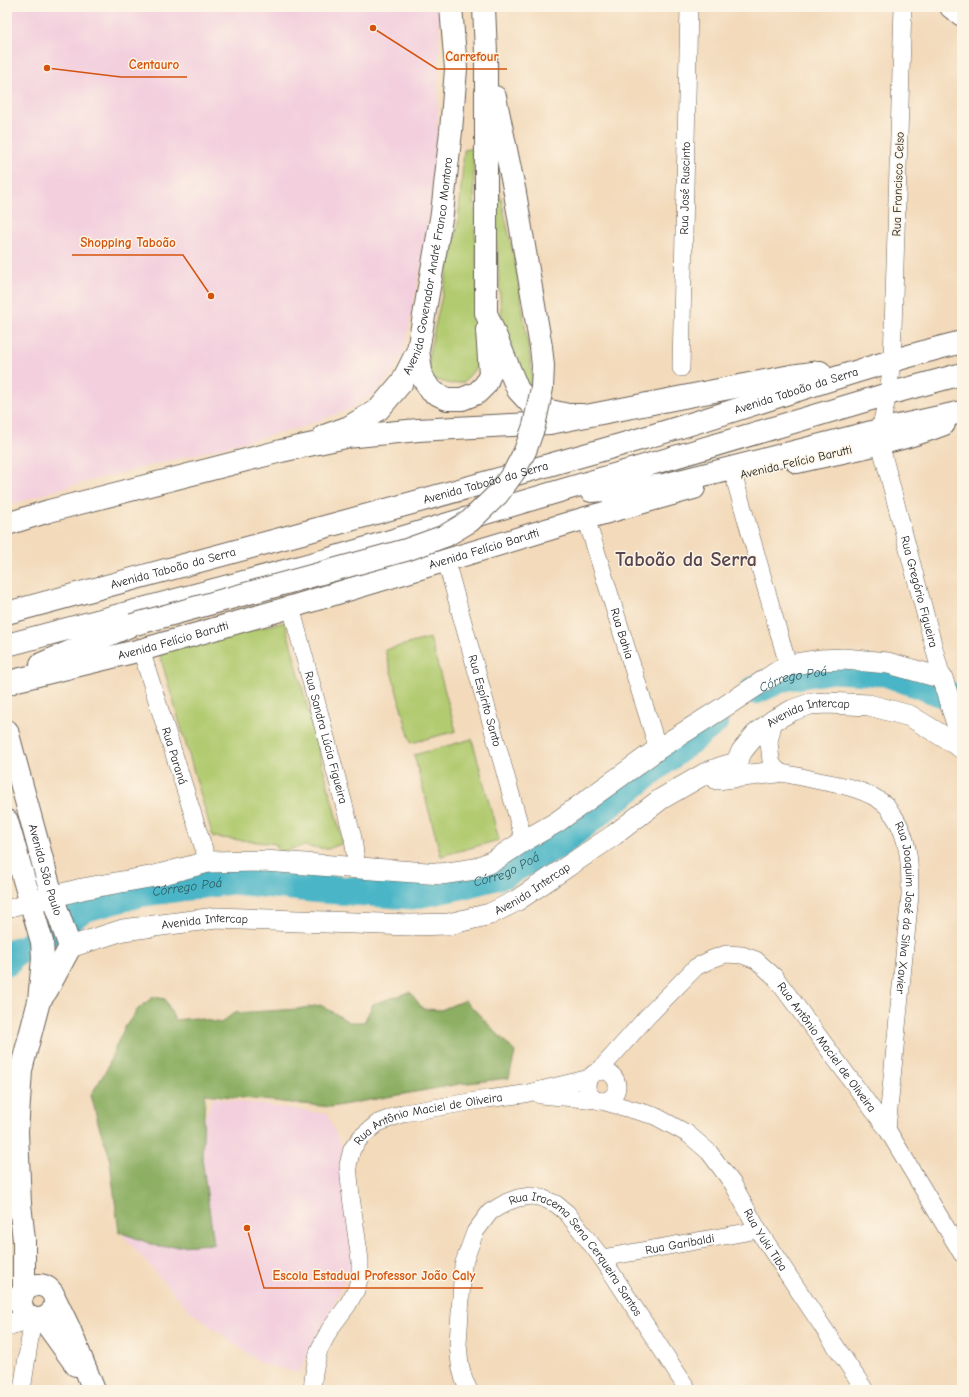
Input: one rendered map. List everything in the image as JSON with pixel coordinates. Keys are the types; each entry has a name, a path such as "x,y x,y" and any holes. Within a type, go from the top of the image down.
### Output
{"main road":[{"name":"Avenida Govenador André Franco Montoro","path":"281,451 349,427 379,409 402,382 418,350 442,213 451,131 456,69 451,7"},
{"path":"418,350 422,377 431,391 447,399 462,399 477,393 486,384 490,374 486,313 486,53 484,7"},
{"path":"951,7 962,15"},
{"path":"12,682 48,660 132,625 406,550 445,536 470,521 498,494 514,472 525,451 534,426 542,388 543,366 515,193 486,53"},
{"path":"486,313 518,390 531,404 541,409 568,415 586,415"},
{"name":"Avenida Taboão da Serra","path":"7,613 478,485 641,439 854,372 962,342"},
{"path":"7,524 49,511 281,451 346,437 418,430 550,423 797,375 815,372 854,372"},
{"path":"7,645 326,560 888,394 962,374"},
{"path":"556,492 638,488 664,485 880,436 962,412"},
{"name":"Avenida Felício Barutti","path":"12,682 142,650 446,561 586,518 880,436 929,430 962,416"},
{"name":"Avenida São Paulo","path":"11,755 54,900 68,941 47,990 39,1001"},
{"name":"Avenida São Paulo","path":"7,821 44,947 39,1001 21,1070 17,1124 20,1204 24,1240 18,1296"},
{"name":"Avenida Intercap","path":"44,947 68,941"},
{"name":"Avenida São Paulo","path":"24,1240 69,1328 92,1386"},
{"path":"37,1285 52,1294 52,1312 35,1322 22,1309 18,1296 32,1286 37,1285"},
{"name":"Avenida São Paulo","path":"35,1322 62,1347 92,1386"}],"street":[{"name":"Rua José Ruscinto","path":"681,368 689,7"},
{"name":"Rua Francisco Celso","path":"880,436 888,394 892,361 903,7"},
{"name":"Rua Gregório Figueira","path":"880,436 945,685 962,741"},
{"path":"734,477 788,665"},
{"name":"Rua Bahia","path":"586,518 658,749"},
{"name":"Rua Espírito Santo","path":"446,561 524,841"},
{"name":"Rua Sandra Lúcia Figueira","path":"291,607 353,838 357,869"},
{"name":"Rua Paraná","path":"142,650 208,862"},
{"path":"7,909 32,906 208,862 265,861 357,869 441,874 475,869 495,860 557,822 658,749 788,665 820,660 844,659 888,663 945,685"},
{"name":"Avenida Intercap","path":"68,941 123,930 216,918 410,925 449,924 490,914 516,901 546,881 614,835 661,799 706,773 736,763 742,751 751,740 774,720 793,710 810,704 827,703 870,705 910,716 962,741"},
{"path":"691,782 777,772 771,761 769,742 774,720"},
{"name":"Rua Joaquim José da Silva Xavier","path":"736,763 748,769 777,772 842,785 868,794 887,806 900,825 907,846 910,869 910,895 887,1129"},
{"name":"Rua Antônio Maciel de Oliveira","path":"312,1390 319,1350 330,1329 347,1306 356,1290 360,1276 360,1260 348,1165 352,1149 361,1137 378,1123 404,1114 524,1094 594,1075 646,1018 696,967 726,954 742,955 756,960 775,977 887,1129 962,1254"},
{"name":"Rua Antônio Maciel de Oliveira","path":"616,1082 646,1018"},
{"path":"607,1072 616,1082 614,1095 611,1098 599,1100 589,1093 588,1083 594,1075 607,1072"},
{"name":"Rua Yuki Tiba","path":"616,1082 645,1113"},
{"name":"Rua Antônio Maciel de Oliveira","path":"524,1094 599,1100"},
{"name":"Rua Yuki Tiba","path":"599,1100 655,1116 688,1134 709,1152 733,1184 758,1230 865,1390"},
{"name":"Rua Iracema Sena Cerqueira Santos","path":"469,1390 462,1375 458,1344 463,1265 475,1232 490,1212 507,1202 518,1198 531,1196 542,1198 556,1204 567,1213 602,1258 688,1390"},
{"name":"Rua Garibaldi","path":"602,1258 758,1230"},
{"path":"7,1325 35,1322 22,1390"}],"shaded area":[{"path":"7,7 440,7 437,157 425,244 405,348 393,373 376,392 352,408 302,427 62,488 7,506"},
{"path":"213,1098 327,1114 343,1150 354,1250 350,1272 299,1373 260,1363 189,1310 123,1236 169,1214"}],"green space":[{"path":"490,147 516,267 533,378 529,386 522,377 512,350 501,312"},
{"path":"473,148 479,364 464,382 451,384 430,378 429,353 458,225 464,150"},
{"path":"285,622 343,843 328,849 303,846 279,852 276,844 213,837 159,652"},
{"path":"430,638 456,731 411,743 385,650"},
{"path":"472,739 499,840 441,856 414,755"},
{"path":"410,992 423,1009 441,1010 465,1000 515,1052 509,1078 460,1084 331,1107 205,1094 202,1158 214,1244 160,1247 119,1232 109,1154 99,1126 91,1095 107,1069 125,1027 138,1009 153,997 165,999 175,1020 196,1018 221,1023 234,1013 298,1009 321,1005 349,1022 364,1022 373,1004"}],"waterway":[{"name":"Córrego Poá","path":"755,690 784,677 833,669 885,672 953,697 962,706"},
{"name":"Córrego Poá","path":"7,962 11,953 27,948 83,908 139,893 233,880 321,889 412,895 461,885 503,874 557,845 714,721"}],"place":[{"name":"Carrefour","path":"373,28"},
{"name":"Centauro","path":"47,68"},
{"name":"Shopping Taboão","path":"211,296"},
{"name":"Escola Estadual Professor João Caly","path":"247,1228"}],"district":[{"name":"Taboão da Serra","path":"686,559"}]}
